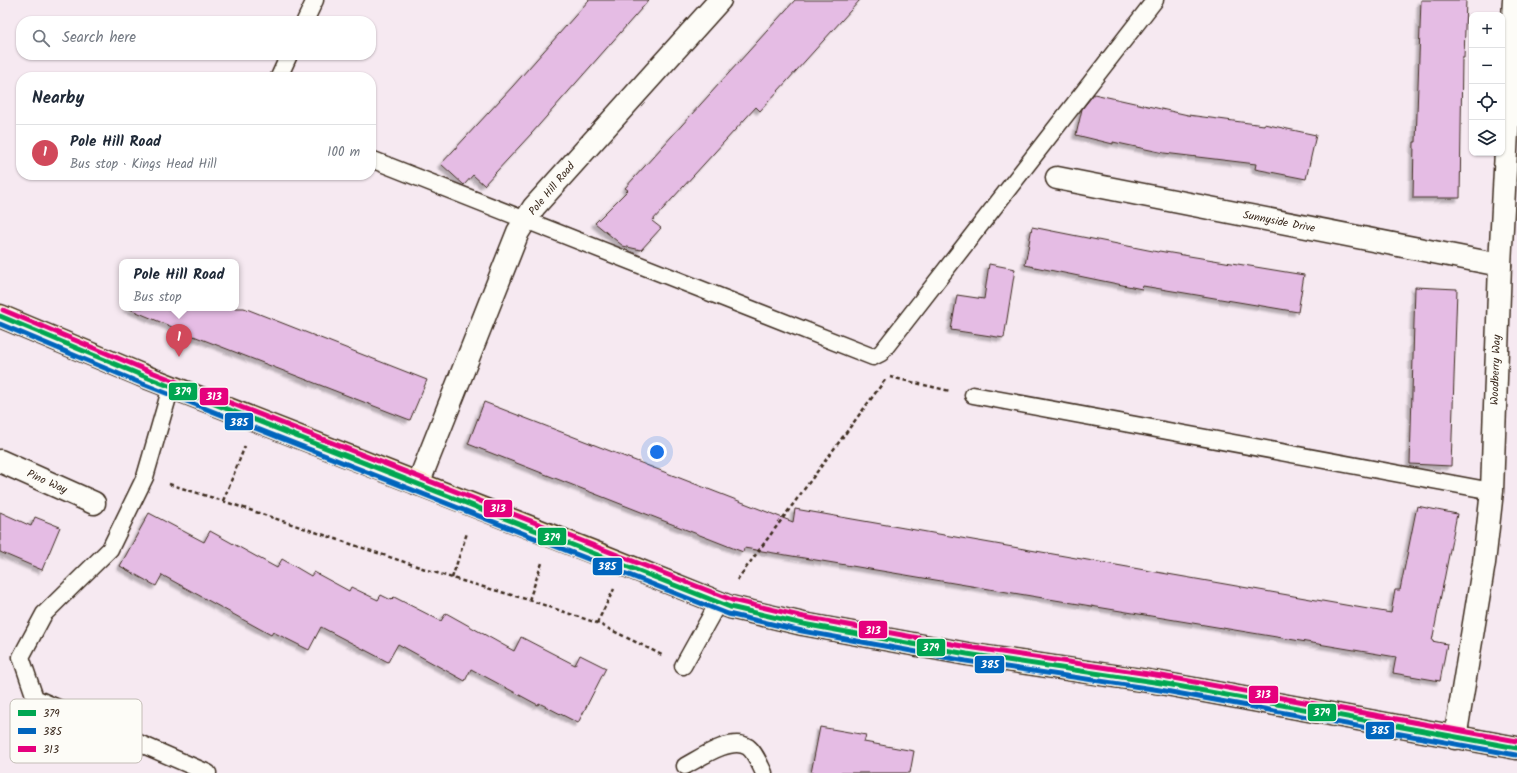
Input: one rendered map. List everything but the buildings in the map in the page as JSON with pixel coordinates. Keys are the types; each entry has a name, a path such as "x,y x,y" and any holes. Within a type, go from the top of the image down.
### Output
{"main road":[{"path":"0,316 171,387 591,551 720,604 803,624 967,654 1161,683 1455,738 1517,748"}],"street":[{"name":"Pole Hill Road","path":"418,484 518,232 534,207 720,0"},
{"name":"Woodberry Way","path":"1455,738 1484,563 1492,490 1500,265 1514,0"},
{"name":"Sunnyside Drive","path":"1057,178 1500,265"},
{"name":"Pino Way","path":"0,461 94,503"}],"lane":[{"path":"307,16 315,0"},
{"path":"376,161 873,357 881,353 1155,0"},
{"path":"280,72 286,60"},
{"path":"37,699 35,698 20,657 44,614 110,550 145,477 171,387"},
{"path":"973,395 1492,490"},
{"path":"683,666 720,604"},
{"path":"142,744 208,773"},
{"path":"685,766 725,745 739,744 748,747 764,773"}],"path":[{"path":"720,604 737,579 888,377 973,395"},
{"path":"223,501 244,448"},
{"path":"145,477 223,501 452,578 529,600 597,623 683,666"},
{"path":"452,578 460,555"},
{"path":"529,600 539,571"},
{"path":"597,623 610,597"}],"transit line":[{"name":"313","path":"3,310 144,369 732,600 804,617 968,647 1162,676 1517,741"},
{"name":"379","path":"0,316 141,375 730,607 803,624 967,654 1161,683 1517,748"},
{"name":"385","path":"0,324 138,382 728,614 802,631 966,661 1160,690 1516,755"}],"place":[{"name":"Pole Hill Road","path":"179,357"}]}
